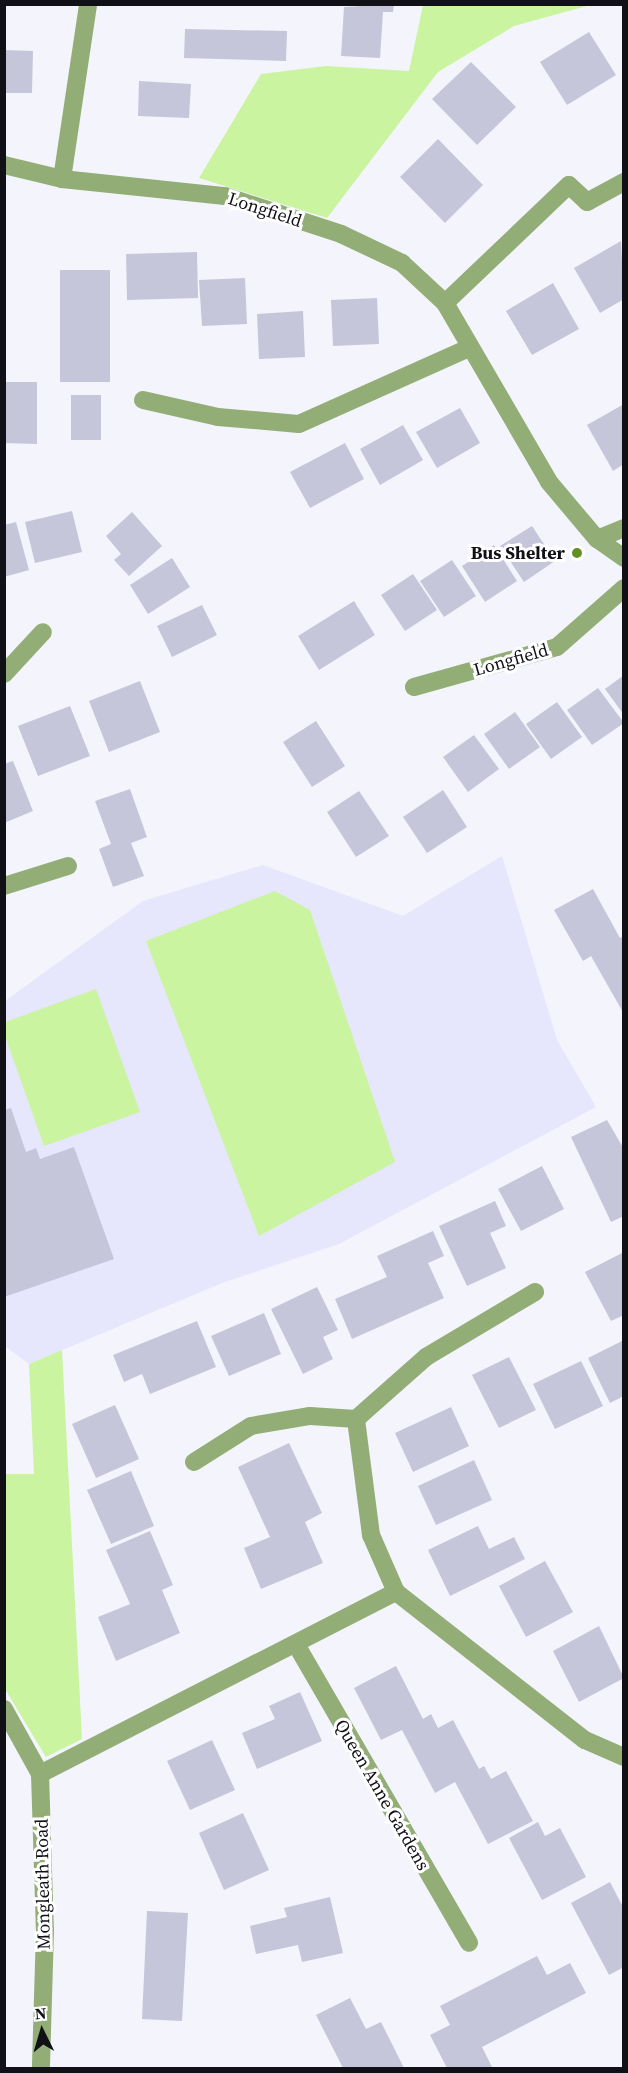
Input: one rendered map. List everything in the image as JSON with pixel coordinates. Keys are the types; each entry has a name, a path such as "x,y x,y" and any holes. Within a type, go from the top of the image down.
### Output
{"street":[{"path":"62,179 88,4"},
{"name":"Longfield","path":"4,165 62,179 225,196 341,234 402,263 445,303 469,348 549,482 597,539 624,558"},
{"path":"445,303 569,185 586,202 624,182"},
{"path":"144,400 218,417 299,424 469,348"},
{"path":"597,539 624,528"},
{"name":"Longfield","path":"414,687 557,647 624,588"},
{"path":"4,674 43,632"},
{"path":"4,886 68,866"},
{"path":"194,1462 251,1426 310,1416 356,1419 426,1357 535,1292"},
{"path":"356,1419 371,1535 396,1592 585,1740 624,1757"},
{"path":"40,1774 297,1646 396,1592"},
{"name":"Queen Anne Gardens","path":"297,1646 469,1943"},
{"name":"Mongleath Road","path":"4,1709 40,1774 45,1930 40,2068"}],"shaded area":[{"path":"502,856 557,1040 596,1107 339,1244 222,1283 29,1364 5,1346 5,1001 143,901 263,865 403,916"}],"green space":[{"path":"594,4 514,26 438,72 327,218 199,178 261,74 326,66 409,71 423,5"},
{"path":"275,891 310,910 395,1162 259,1236 146,941"},
{"path":"96,989 140,1112 44,1146 5,1036 5,1022"},
{"path":"62,1350 82,1739 46,1757 5,1689 4,1474 34,1474 29,1364"}],"building":[{"path":"394,4 393,12 383,12 380,58 341,56 344,7"},
{"path":"185,29 287,31 286,61 184,58"},
{"path":"589,32 616,75 567,105 540,62"},
{"path":"4,50 33,51 32,93 4,93"},
{"path":"471,62 516,107 477,145 432,99"},
{"path":"139,81 191,84 189,118 138,116"},
{"path":"438,139 483,185 445,223 400,177"},
{"path":"621,241 624,299 600,313 574,268"},
{"path":"197,252 198,298 127,300 126,254"},
{"path":"60,270 110,270 110,382 60,382"},
{"path":"245,278 247,324 202,326 199,280"},
{"path":"553,283 579,329 532,355 506,311"},
{"path":"377,298 379,344 333,346 331,300"},
{"path":"303,311 305,357 259,359 257,314"},
{"path":"4,382 37,382 37,444 4,443"},
{"path":"71,395 101,395 101,440 71,440"},
{"path":"624,404 624,464 613,471 587,425"},
{"path":"460,408 480,443 437,468 416,432"},
{"path":"403,425 423,460 380,485 360,449"},
{"path":"345,443 364,479 310,508 290,472"},
{"path":"72,511 82,552 35,563 25,522"},
{"path":"132,512 162,546 129,576 114,560 121,554 106,536"},
{"path":"16,522 29,570 4,577 4,525"},
{"path":"532,526 555,561 524,582 500,546"},
{"path":"494,545 517,581 485,602 462,566"},
{"path":"172,558 190,587 148,614 130,585"},
{"path":"452,560 476,596 444,617 420,581"},
{"path":"413,574 437,610 405,631 381,595"},
{"path":"354,601 375,635 319,670 298,636"},
{"path":"202,605 217,635 172,657 157,626"},
{"path":"624,675 624,715 605,689"},
{"path":"140,681 160,732 109,752 89,701"},
{"path":"598,688 624,723 592,745 567,710"},
{"path":"557,702 582,737 551,759 526,724"},
{"path":"70,706 90,756 38,776 18,726"},
{"path":"515,712 540,747 509,769 484,734"},
{"path":"316,721 345,766 312,787 283,742"},
{"path":"474,735 499,769 468,792 443,757"},
{"path":"13,761 33,811 4,823 4,764"},
{"path":"130,789 147,837 131,843 144,876 113,887 99,849 111,844 95,801"},
{"path":"443,790 467,827 427,853 403,817"},
{"path":"359,791 389,836 356,857 327,812"},
{"path":"593,889 620,938 624,936 624,1014 591,956 583,961 554,910"},
{"path":"11,1108 26,1152 36,1148 40,1159 74,1147 114,1259 4,1297 4,1110"},
{"path":"607,1120 624,1149 624,1216 611,1222 571,1137"},
{"path":"542,1166 564,1209 521,1231 498,1189"},
{"path":"495,1201 506,1226 490,1233 506,1268 467,1286 439,1226"},
{"path":"433,1231 444,1256 428,1263 444,1298 352,1339 335,1299 387,1277 377,1256"},
{"path":"624,1252 624,1315 611,1321 585,1272"},
{"path":"317,1287 338,1330 323,1337 333,1359 303,1374 271,1309"},
{"path":"264,1313 281,1354 229,1376 211,1336"},
{"path":"197,1321 216,1367 150,1394 142,1374 124,1382 113,1355"},
{"path":"624,1340 624,1396 610,1403 588,1358"},
{"path":"509,1357 536,1410 499,1428 472,1375"},
{"path":"581,1361 603,1406 555,1429 533,1384"},
{"path":"115,1405 139,1459 96,1478 72,1424"},
{"path":"451,1407 469,1446 413,1472 395,1433"},
{"path":"289,1443 322,1513 305,1522 323,1563 261,1589 244,1548 270,1537 238,1467"},
{"path":"474,1460 492,1500 436,1525 418,1486"},
{"path":"131,1471 154,1526 111,1544 87,1490"},
{"path":"478,1526 489,1549 514,1537 525,1559 450,1596 428,1550"},
{"path":"150,1531 173,1585 162,1590 180,1633 116,1661 98,1617 130,1604 106,1550"},
{"path":"545,1561 573,1612 526,1637 499,1586"},
{"path":"599,1626 624,1678 579,1702 553,1651"},
{"path":"396,1666 423,1719 431,1714 438,1728 453,1720 479,1769 484,1766 491,1779 506,1771 533,1821 488,1844 455,1782 435,1793 402,1730 381,1740 354,1688"},
{"path":"300,1692 322,1741 257,1769 242,1733 275,1719 269,1706"},
{"path":"212,1740 235,1790 190,1810 167,1761"},
{"path":"243,1813 269,1870 224,1890 199,1833"},
{"path":"538,1822 545,1836 560,1828 586,1877 542,1900 509,1838"},
{"path":"610,1882 624,1909 624,1967 609,1975 571,1903"},
{"path":"330,1897 343,1953 302,1962 298,1945 256,1954 250,1926 287,1917 284,1908"},
{"path":"147,1911 188,1913 182,2021 142,2019"},
{"path":"537,1956 547,1975 570,1963 586,1993 482,2047 492,2067 447,2068 430,2035 450,2025 440,2006"},
{"path":"350,1998 366,2029 381,2022 404,2068 343,2068 316,2015"}],"place":[{"name":"Bus Shelter","path":"577,553"}]}
